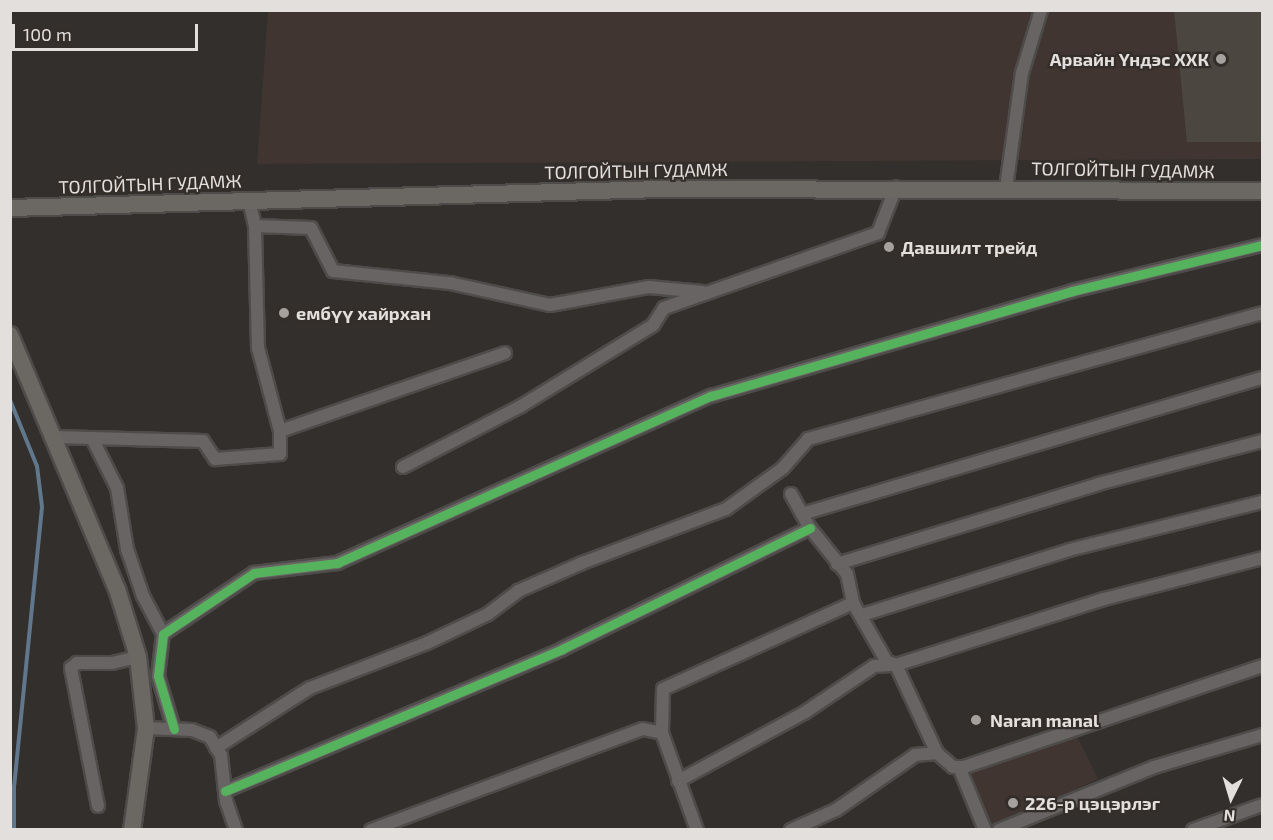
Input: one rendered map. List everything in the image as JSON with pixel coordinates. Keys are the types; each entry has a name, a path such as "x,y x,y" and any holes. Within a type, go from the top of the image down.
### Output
{"main road":[{"name":"ТОЛГОЙТЫН ГУДАМЖ","path":"10,208 249,200 896,188 1263,191"},
{"path":"10,335 117,589 138,657 146,728 132,830"}],"street":[{"path":"1028,10 1030,37"},
{"path":"1006,188 1009,145 1030,37 1041,10"},
{"path":"403,466 521,406 653,325 664,308 878,233 896,188"},
{"path":"54,437 204,441 215,459 257,459 280,454 280,431 258,348 255,226 249,200"},
{"path":"255,226 311,228 333,271 450,283 550,305 649,287 707,292"},
{"path":"163,634 254,573 337,563 711,396 1072,291 1263,245"},
{"path":"216,748 310,688 427,643 488,614 518,591 582,562 726,508 783,468 808,439 1263,313"},
{"path":"280,431 505,353"},
{"path":"802,514 1263,378"},
{"path":"92,438 117,488 127,549 143,596 163,634 158,676 174,729"},
{"path":"837,564 1098,484 1263,441"},
{"path":"791,494 810,528 847,574 853,603 862,615 887,662 896,665 937,753 959,767 985,830"},
{"path":"862,615 1069,550 1263,502"},
{"path":"225,791 562,649 810,528"},
{"path":"678,781 804,713 874,666 896,665 1104,599 1263,558"},
{"path":"697,830 662,733 663,689 853,603"},
{"path":"98,806 70,668 77,663 112,663 138,657"},
{"path":"959,767 1263,666"},
{"path":"146,728 174,729 210,737 216,748 236,830"},
{"path":"371,830 643,729 662,733"},
{"path":"999,830 1155,767 1263,735"},
{"path":"791,830 836,810 915,755 937,753"},
{"path":"1194,830 1263,805"}],"shaded area":[{"path":"268,11 1262,11 1262,159 257,164"},
{"name":"226-р цэцэрлэг","path":"1075,732 1098,779 993,827 965,774 967,768"}],"building":[{"name":"Арвайн Үндэс ХХК","path":"1174,10 1263,10 1263,142 1187,142"}],"waterway":[{"path":"10,400 37,466 42,507 14,786 14,830"}],"cycle path":[{"path":"174,729 158,676 163,634 254,573 337,563 711,396 1072,291 1262,245"},
{"path":"225,791 562,649 810,528"}],"place":[{"name":"Арвайн Үндэс ХХК","path":"1221,59"},
{"name":"Давшилт трейд","path":"889,247"},
{"name":"ембүү хайрхан","path":"284,313"},
{"name":"Naran manal","path":"976,720"},
{"name":"226-р цэцэрлэг","path":"1013,803"}]}
